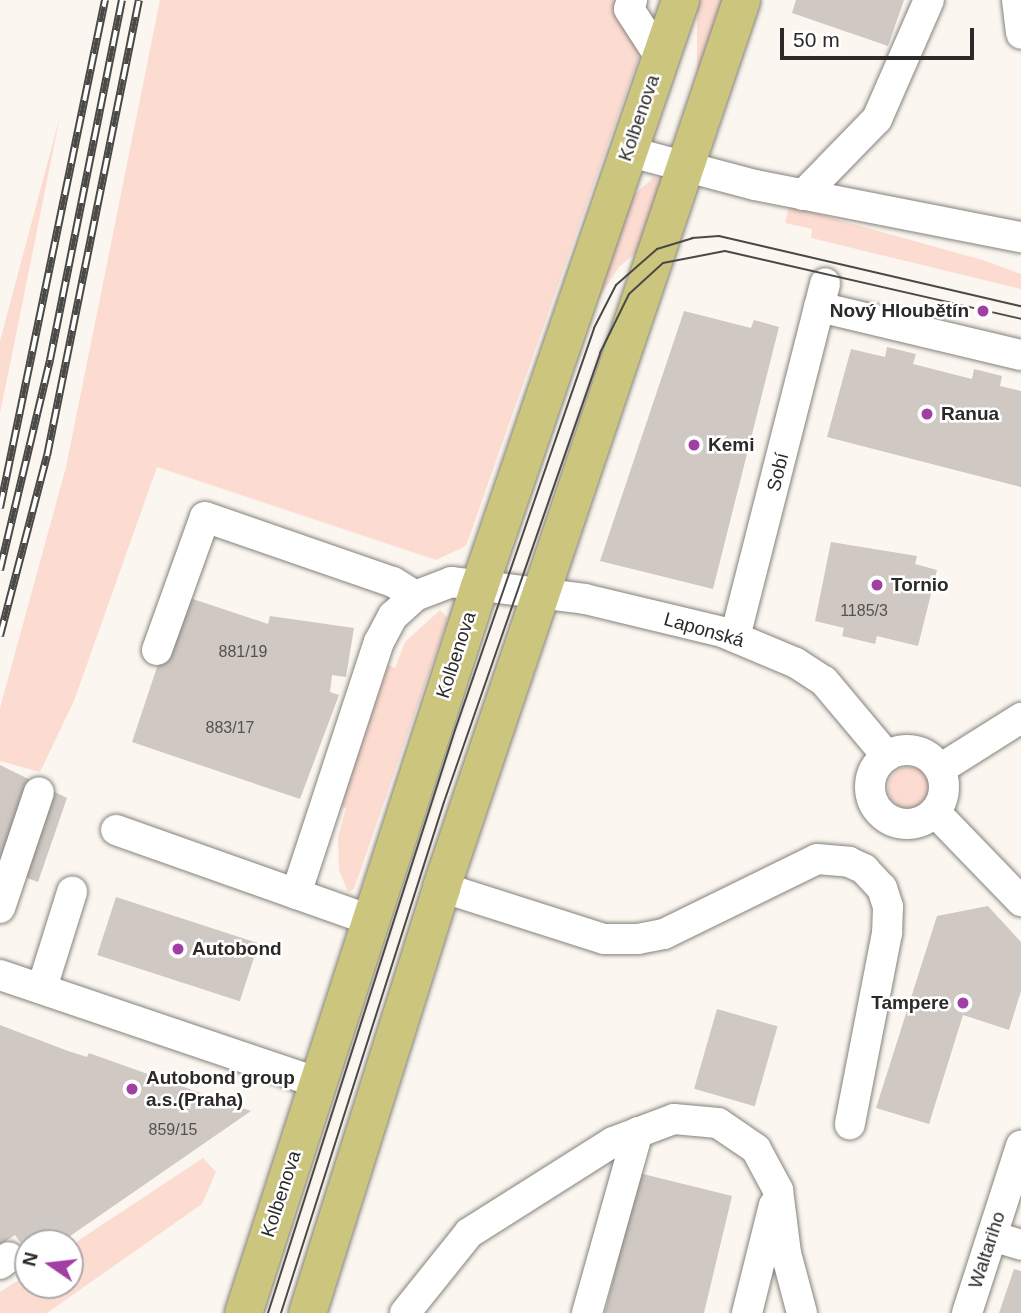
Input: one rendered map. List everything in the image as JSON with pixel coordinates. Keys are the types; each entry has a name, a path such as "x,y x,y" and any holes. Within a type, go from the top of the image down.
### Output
{"main road":[{"name":"Kolbenova","path":"243,1313 479,586 680,0"},
{"path":"310,1304 441,887 741,0"}],"street":[{"path":"632,0 629,9 660,57"},
{"path":"803,195 877,120 929,0"},
{"path":"1017,0 1021,34"},
{"path":"628,152 803,195 1021,237"},
{"name":"Sobí","path":"735,637 822,295 1021,355"},
{"path":"158,650 205,517 393,582 415,596 393,616 379,642 296,894"},
{"name":"Laponská","path":"415,596 451,582 585,599 735,637 796,663 824,681 887,756"},
{"path":"940,769 1021,718"},
{"path":"898,751 922,753 940,769 945,791 935,812 927,820 905,825 893,822 876,808 870,785 878,764 887,756 898,751"},
{"path":"0,908 39,792"},
{"path":"935,812 1021,901"},
{"path":"116,830 370,920"},
{"path":"441,887 604,939 638,939 664,934 817,859 849,862 863,869 882,888 888,907 887,933 850,1124"},
{"path":"42,988 72,892"},
{"path":"0,975 317,1082"},
{"path":"405,1313 469,1233 613,1142 674,1119 719,1123 756,1149 778,1190 786,1253 802,1313"},
{"path":"587,1313 638,1132"},
{"name":"Waltariho","path":"967,1313 1021,1146"},
{"path":"747,1313 778,1190"},
{"path":"992,1236 1021,1245"}],"shaded area":[{"path":"160,0 614,0 640,53 466,546 436,560 157,467 74,701 40,772 0,761 0,708 66,467"},
{"path":"697,0 729,0 729,100 697,100"},
{"path":"60,116 12,355 0,413 0,341"},
{"path":"654,177 667,182 643,247 619,267 591,310 628,200"},
{"path":"789,206 986,261 1021,274 1021,289 811,238 812,229 785,223"},
{"path":"440,610 448,618 354,889 348,892 339,870 338,838 346,808 341,807 388,665 395,668 405,642"},
{"path":"909,767 924,773 930,788 924,803 909,809 894,803 888,788 894,773"},
{"path":"203,1158 216,1172 202,1204 84,1287 84,1237"},
{"path":"14,1283 14,1299 67,1299 47,1313 0,1313 0,1292"}],"building":[{"path":"796,0 904,0 888,46 792,13"},
{"name":"Kemi","path":"684,311 751,328 754,320 779,327 713,589 600,561"},
{"name":"Ranua","path":"887,347 916,354 913,364 972,379 974,369 1002,376 1000,386 1021,391 1021,487 827,437 851,349 885,357"},
{"name":"Tornio","path":"831,542 917,556 915,564 937,570 918,646 877,636 875,644 842,636 844,628 815,621"},
{"path":"181,595 268,624 270,616 354,628 346,677 332,675 330,692 339,695 300,799 132,742"},
{"path":"0,765 67,798 38,882 0,868"},
{"name":"Autobond","path":"116,897 259,943 240,1001 97,955"},
{"name":"Tampere","path":"988,906 1021,942 1021,991 1009,1030 963,1015 929,1124 876,1108 937,916"},
{"path":"717,1009 778,1026 755,1106 694,1089"},
{"path":"0,1025 68,1051 87,1057 89,1053 251,1111 80,1229 14,1229 14,1236 0,1245"},
{"path":"639,1173 732,1196 704,1313 605,1313"},
{"path":"1014,1269 1021,1271 1021,1313 999,1313"}],"tram line":[{"path":"268,1313 455,730 594,328 616,285 657,249 692,238 719,236 1021,306"},
{"path":"281,1313 444,802 600,353 629,294 663,263 725,251 1021,319"}],"railway":[{"path":"0,508 105,0"},
{"path":"0,570 50,360 122,0"},
{"path":"0,636 47,456 139,0"}],"place":[{"name":"Nový Hloubětín","path":"983,311"},
{"name":"Ranua","path":"927,414"},
{"name":"Kemi","path":"694,445"},
{"name":"Tornio","path":"877,585"},
{"name":"Autobond","path":"178,949"},
{"name":"Tampere","path":"963,1003"},
{"name":"Autobond group a.s.(Praha)","path":"132,1089"}]}
